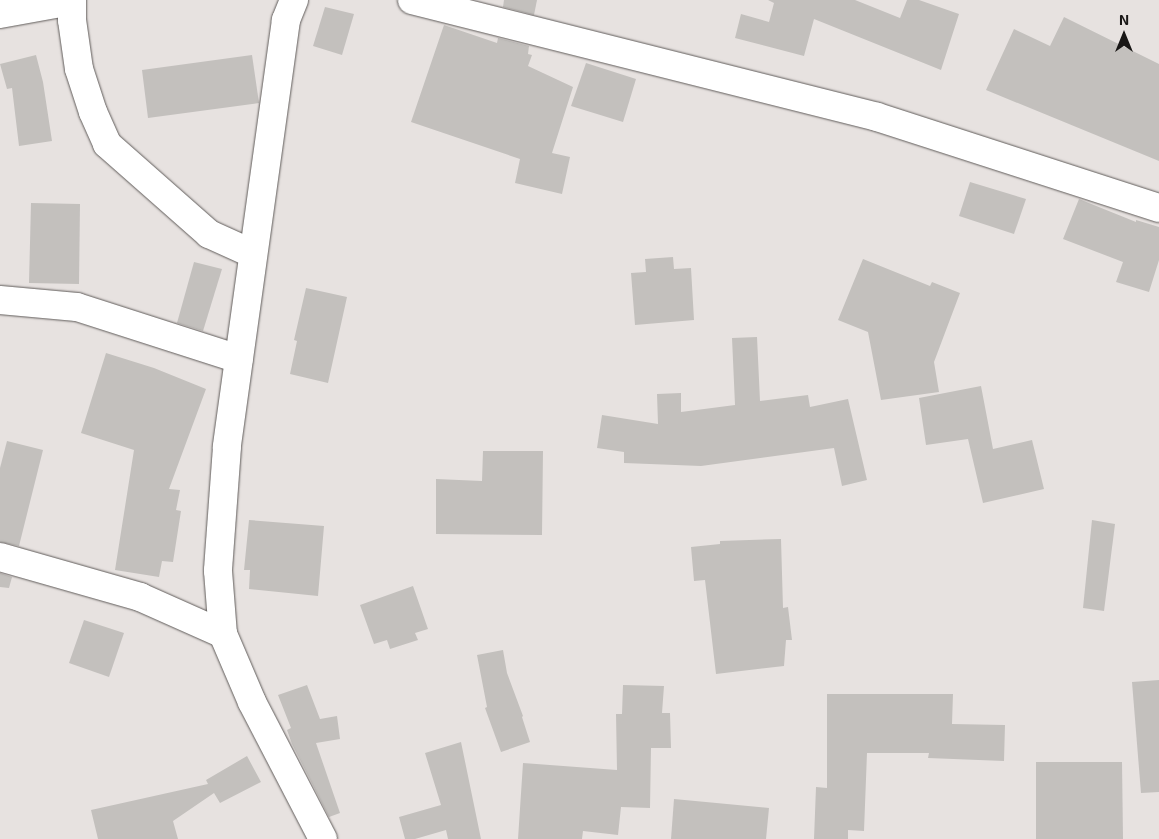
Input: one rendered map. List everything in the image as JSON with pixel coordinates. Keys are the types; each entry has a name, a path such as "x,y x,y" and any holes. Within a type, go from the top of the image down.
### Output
{"street":[{"path":"0,14 72,0 72,20 79,69 93,112 107,144 209,234 253,254"},
{"path":"294,0 286,20 227,447 218,571 223,634 252,702 323,839"},
{"path":"412,0 876,117 1159,208"},
{"path":"0,300 77,307 239,359"},
{"path":"0,557 140,597 223,634"}],"building":[{"path":"504,0 537,0 534,15 503,7"},
{"path":"768,0 855,0 900,18 907,0 919,0 959,14 941,70 814,19 804,56 735,38 741,14 769,22 774,3"},
{"path":"325,7 354,14 342,55 313,46"},
{"path":"1064,17 1159,64 1159,161 986,90 1014,29 1050,46"},
{"path":"444,25 497,43 498,38 529,46 528,54 532,55 528,66 573,87 552,153 570,157 562,194 515,183 520,159 411,122"},
{"path":"36,55 43,82 52,141 19,146 12,88 7,89 0,64"},
{"path":"252,55 259,103 148,118 142,70"},
{"path":"586,63 636,79 623,122 571,106"},
{"path":"970,182 1026,199 1014,234 959,216"},
{"path":"1079,199 1136,222 1136,220 1159,227 1159,260 1149,292 1116,282 1123,262 1063,239"},
{"path":"31,203 80,204 79,284 29,283"},
{"path":"673,257 674,269 691,268 694,320 635,325 631,273 646,272 645,259"},
{"path":"863,259 930,286 932,282 960,293 934,362 939,392 881,400 868,332 838,320"},
{"path":"194,262 222,269 203,331 177,323"},
{"path":"306,288 347,297 328,383 290,374 297,341 294,340"},
{"path":"757,337 760,401 808,395 810,407 848,399 867,480 842,486 834,448 701,466 624,463 624,452 597,448 602,415 658,424 657,394 681,393 681,412 735,405 732,338"},
{"path":"106,353 154,368 206,389 169,489 180,490 176,510 181,511 173,562 162,561 159,577 115,570 134,450 81,433"},
{"path":"981,386 993,449 1032,440 1044,489 983,503 968,439 926,445 919,398"},
{"path":"7,441 43,450 19,546 0,542 0,468"},
{"path":"483,451 543,451 542,535 436,534 436,479 482,481"},
{"path":"249,520 324,526 318,596 249,589 250,570 244,570"},
{"path":"1092,520 1115,524 1104,611 1083,608"},
{"path":"781,539 783,608 788,607 792,640 786,640 784,666 716,674 705,580 694,581 691,547 720,544 720,541"},
{"path":"0,573 12,577 9,588 0,587"},
{"path":"413,586 428,629 415,633 418,640 390,649 387,640 374,644 360,605"},
{"path":"84,620 124,633 109,677 69,663"},
{"path":"503,650 507,673 523,716 530,742 501,752 485,708 487,707 477,655"},
{"path":"1159,680 1159,792 1141,793 1132,682"},
{"path":"307,685 320,719 337,716 340,739 316,743 340,813 329,817 292,744 287,730 291,728 278,695"},
{"path":"623,685 664,686 662,713 670,713 671,748 651,748 650,808 621,807 618,835 583,831 582,839 518,839 523,763 617,770 616,714 622,714"},
{"path":"827,694 953,694 952,724 1005,725 1004,761 928,758 929,753 867,753 864,831 848,830 848,839 814,839 816,787 827,788"},
{"path":"461,742 481,839 448,839 446,830 415,839 405,839 399,817 441,805 425,753"},
{"path":"247,756 261,782 220,803 214,793 173,821 178,839 98,839 91,810 208,784 206,780"},
{"path":"1036,762 1122,762 1123,839 1036,839"},
{"path":"674,799 769,808 766,839 671,839"}]}
